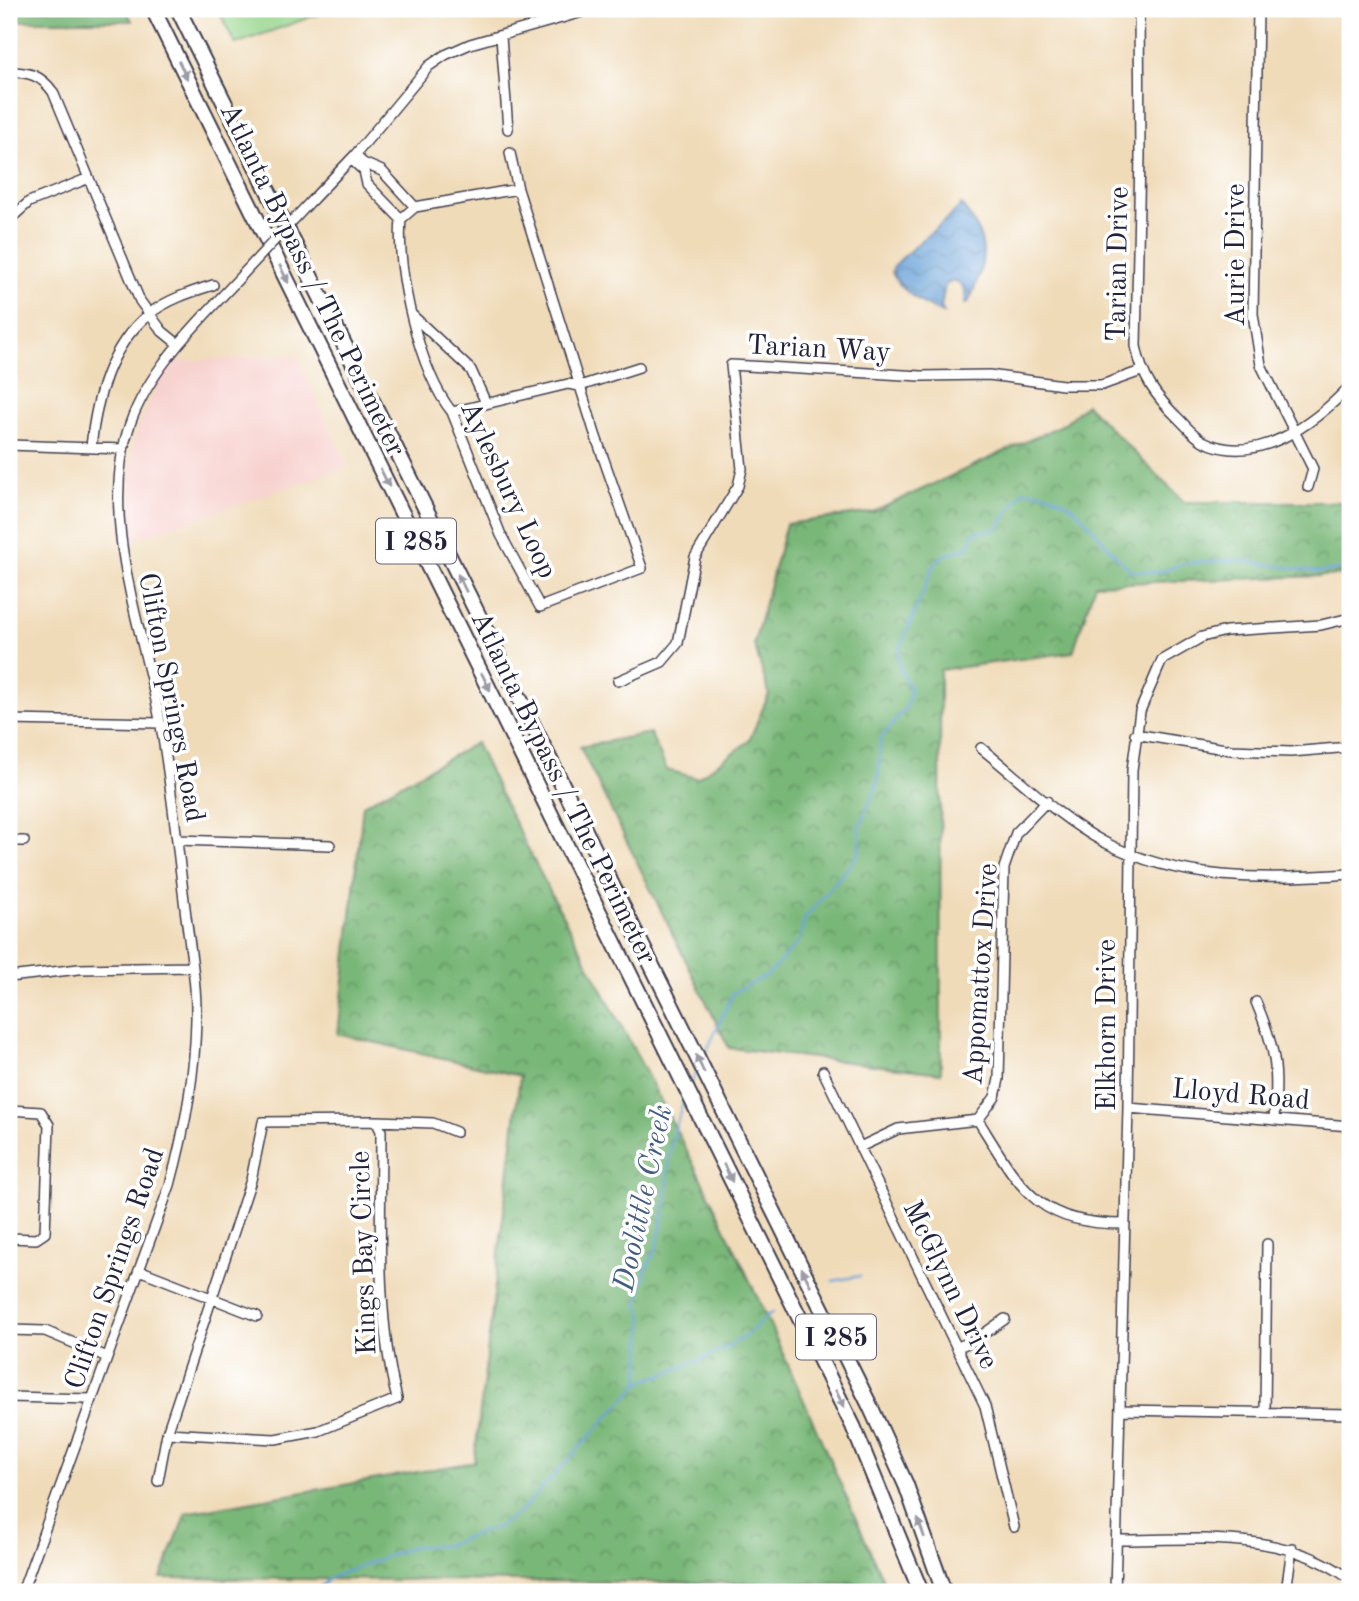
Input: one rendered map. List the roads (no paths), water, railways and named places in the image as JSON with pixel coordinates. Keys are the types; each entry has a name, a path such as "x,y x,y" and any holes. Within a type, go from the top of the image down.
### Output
{"highway":[{"name":"Atlanta Bypass / The Perimeter","path":"153,9 853,1426 921,1592"},
{"name":"Atlanta Bypass / The Perimeter","path":"178,9 871,1408 906,1485 944,1592"}],"street":[{"name":"Clifton Springs Road","path":"22,1592 170,1185 185,1128 193,1073 197,1016 177,840 160,723 124,555 119,487 123,449 130,423 143,397 178,344 353,157 429,66 470,44 593,9"},
{"name":"Tarian Drive","path":"1139,9 1140,156 1136,346 1141,371 1168,409 1202,440 1223,447 1255,449 1295,431 1350,386"},
{"name":"Aurie Drive","path":"1258,9 1253,314 1261,365 1313,469 1308,487"},
{"path":"501,37 508,128"},
{"path":"9,72 24,72 46,82 148,315 178,344"},
{"name":"Aylesbury Loop","path":"401,219 400,258 423,354 452,412 501,535 540,607 642,568 580,386 518,189 510,153"},
{"path":"353,157 382,170 415,207"},
{"path":"353,157 364,171 367,184 401,219 415,207 518,189"},
{"path":"9,220 29,202 89,178"},
{"path":"382,198 392,195 395,185"},
{"path":"91,447 94,416 104,380 116,355 148,315 169,302 213,285"},
{"path":"412,315 471,370 486,403"},
{"name":"Tarian Way","path":"618,681 662,662 678,643 695,557 738,486 742,469 731,365 921,376 989,375 1063,385 1102,384 1141,371"},
{"path":"452,412 568,384 580,386 639,367"},
{"path":"9,445 123,449"},
{"name":"Elkhorn Drive","path":"1115,1592 1128,1108 1130,853 1135,734 1147,689 1161,660 1179,648 1226,631 1321,625 1350,618"},
{"path":"9,720 160,723"},
{"path":"1135,734 1231,750 1291,752 1350,747"},
{"path":"981,748 1082,828 1130,853 1183,871 1221,875 1350,874"},
{"name":"Appomattox Drive","path":"860,1147 898,1129 978,1120 995,1097 999,1079 1004,868 1016,833 1047,801"},
{"path":"177,840 330,845"},
{"path":"9,841 24,841"},
{"path":"9,977 79,968 192,967"},
{"path":"1256,1002 1275,1056 1278,1078 1274,1118"},
{"name":"McGlynn Drive","path":"823,1071 985,1406 1014,1527"},
{"name":"Lloyd Road","path":"1128,1108 1350,1126"},
{"path":"9,1110 41,1112 49,1125 45,1233 36,1239 9,1238"},
{"path":"978,1120 1040,1205 1061,1216 1104,1224 1125,1224"},
{"name":"Kings Bay Circle","path":"167,1433 275,1439 318,1431 397,1399 387,1360 381,1302 381,1131 376,1121"},
{"name":"Kings Bay Circle","path":"158,1481 167,1433 251,1180 263,1122 433,1123 456,1132"},
{"path":"1265,1412 1267,1244"},
{"path":"139,1270 257,1316"},
{"path":"958,1346 975,1340 1005,1319"},
{"path":"9,1330 45,1331 107,1357"},
{"path":"9,1397 91,1399"},
{"path":"1120,1410 1350,1414"},
{"path":"1117,1540 1273,1543 1292,1548 1350,1578"},
{"path":"1286,1592 1292,1548"}],"water":[{"path":"961,205 982,241 982,264 968,303 965,304 965,291 961,284 953,281 945,285 941,307 944,313 913,296 899,284 892,271 902,258"}],"waterway":[{"name":"Doolittle Creek","path":"704,1057 733,993 768,975 799,941 805,918 856,858 860,847 859,828 878,782 880,740 906,707 911,691 900,669 898,653 934,565 944,555 967,548 975,532 996,530 1023,491 1059,498 1072,507 1132,571 1159,572 1186,563 1238,560 1318,572 1350,569"},
{"name":"Doolittle Creek","path":"690,1085 698,1069"},
{"name":"Doolittle Creek","path":"315,1592 330,1578 413,1546 444,1546 499,1526 522,1510 639,1383 643,1317 638,1302 646,1270 657,1247 666,1202 670,1149 684,1098"},
{"path":"833,1281 860,1276"},
{"path":"639,1383 719,1351 748,1334 773,1312"}]}
